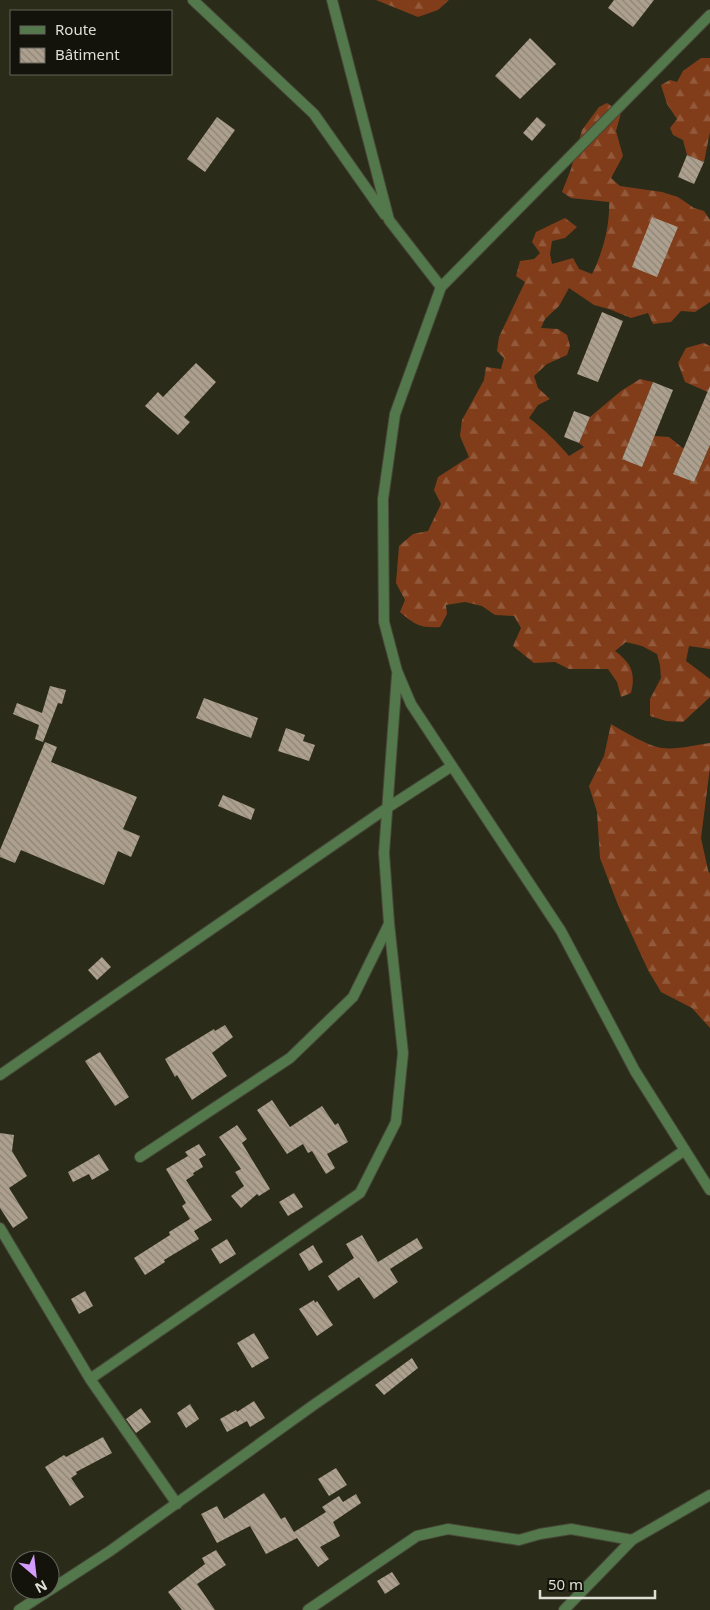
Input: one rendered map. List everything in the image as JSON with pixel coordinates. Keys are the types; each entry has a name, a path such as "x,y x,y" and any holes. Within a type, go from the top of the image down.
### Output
{"street":[{"path":"193,0 314,114 389,220 441,287"},
{"path":"332,0 389,220"},
{"path":"710,15 441,287 395,414 383,500 384,622 398,671 411,704 561,931 636,1071 710,1190"},
{"path":"90,1379 360,1192 396,1122 403,1053 389,923 384,853 398,671"},
{"path":"0,1075 387,808 452,766"},
{"path":"140,1157 290,1058 353,997 389,923"},
{"path":"60,1584 177,1504 315,1404 685,1150"},
{"path":"0,1228 90,1379 177,1504"},
{"path":"564,1610 632,1540 710,1495"},
{"path":"308,1610 417,1536 448,1529 519,1540 540,1534 571,1529 632,1540"},
{"path":"19,1610 34,1600"}],"green space":[{"path":"376,0 449,0 438,10 418,17"},
{"path":"701,58 710,58 710,132 704,162 687,155 683,140 673,135 670,128 677,119 667,104 661,85 670,80 677,82 683,71"},
{"path":"607,103 621,113 616,131 623,156 611,178 620,186 662,192 678,197 694,208 704,211 710,220 710,302 695,312 681,311 671,322 653,324 648,313 631,318 594,305 569,288 559,306 545,319 541,328 558,329 567,335 570,346 567,355 547,364 534,376 538,388 550,399 538,405 529,418 569,456 584,447 579,443 590,417 621,391 640,379 653,382 622,459 654,436 669,437 684,449 673,473 694,482 710,445 710,649 689,646 686,661 710,679 710,697 683,722 666,721 650,716 650,699 661,678 660,665 657,654 642,646 626,642 615,651 628,664 633,680 631,693 621,697 617,682 608,669 569,669 555,662 534,663 513,646 521,628 514,616 495,615 482,606 465,602 446,605 447,614 440,627 427,627 414,623 400,612 405,600 396,583 399,546 413,534 428,531 441,504 434,490 438,477 469,457 460,436 462,420 484,380 486,367 501,369 504,358 497,351 499,337 525,282 516,276 520,261 534,259 540,253 532,242 536,232 565,218 577,227 565,238 552,241 550,254 552,264 573,258 579,269 592,274 596,266 607,230 609,202 571,198 562,192 571,169 582,130 599,107"},
{"path":"704,343 710,346 710,393 685,382 678,363 686,348"},
{"path":"611,724 656,747 680,748 710,743 710,767 701,838 710,874 710,1028 692,1008 661,992 648,970 618,905 600,858 597,812 589,786 604,756"}],"building":[{"path":"614,0 654,0 633,27 608,8"},
{"path":"530,38 556,64 520,99 495,76"},
{"path":"217,117 235,130 205,172 187,159"},
{"path":"537,117 546,125 532,141 523,133"},
{"path":"687,155 704,162 694,184 678,177"},
{"path":"652,217 678,227 657,277 632,267"},
{"path":"602,312 623,321 598,382 577,374"},
{"path":"196,363 216,382 184,417 190,422 178,435 145,406 158,392 163,397"},
{"path":"653,382 673,390 642,467 622,459"},
{"path":"710,386 710,445 694,482 673,474"},
{"path":"574,411 590,417 579,443 564,437"},
{"path":"50,686 66,690 62,704 58,703 43,742 35,739 39,725 13,714 17,703 42,713"},
{"path":"204,698 258,718 251,738 196,718"},
{"path":"286,728 305,735 303,741 315,745 309,761 278,751"},
{"path":"45,742 57,747 51,762 137,797 123,829 140,836 131,857 118,851 104,885 21,850 15,863 0,857 0,850"},
{"path":"223,795 255,809 251,820 218,806"},
{"path":"102,957 111,967 97,980 88,970"},
{"path":"225,1025 233,1037 212,1053 227,1076 192,1100 177,1075 175,1077 165,1059 214,1029 215,1031"},
{"path":"100,1052 129,1097 115,1106 85,1061"},
{"path":"272,1100 290,1127 322,1106 335,1125 338,1123 348,1142 327,1154 335,1168 326,1174 312,1151 308,1153 303,1144 287,1154 257,1110"},
{"path":"237,1125 247,1139 242,1143 270,1189 259,1196 257,1194 241,1208 231,1196 244,1186 235,1172 241,1169 219,1137"},
{"path":"0,1133 14,1135 12,1151 27,1176 9,1188 28,1218 13,1228 0,1208"},
{"path":"199,1144 206,1155 199,1159 203,1167 186,1180 212,1220 194,1231 199,1239 164,1260 165,1262 145,1275 134,1258 170,1235 169,1232 190,1219 182,1206 186,1203 166,1169 188,1156 185,1152"},
{"path":"99,1154 109,1170 92,1180 89,1174 73,1182 68,1172"},
{"path":"294,1193 303,1207 288,1216 279,1202"},
{"path":"362,1235 378,1262 417,1238 423,1248 390,1269 398,1282 374,1299 359,1277 338,1291 328,1276 354,1258 346,1244"},
{"path":"227,1239 236,1254 220,1264 211,1249"},
{"path":"313,1245 323,1262 309,1271 299,1254"},
{"path":"85,1291 93,1306 79,1314 71,1299"},
{"path":"314,1300 315,1303 317,1301 333,1325 317,1336 299,1309"},
{"path":"254,1333 269,1358 252,1368 237,1343"},
{"path":"412,1358 418,1368 384,1395 375,1385"},
{"path":"254,1401 265,1418 250,1427 247,1421 227,1432 220,1419 236,1410 237,1412"},
{"path":"190,1404 199,1419 186,1428 177,1413"},
{"path":"141,1408 151,1422 136,1433 126,1419"},
{"path":"103,1437 112,1453 76,1472 77,1474 71,1478 84,1497 70,1506 45,1467 64,1455 66,1457"},
{"path":"336,1468 347,1485 329,1496 318,1479"},
{"path":"264,1493 281,1519 285,1517 294,1532 326,1512 322,1507 339,1496 343,1502 356,1494 361,1503 333,1522 340,1536 320,1547 329,1559 318,1567 297,1538 266,1554 250,1526 217,1543 201,1514 217,1506 224,1519"},
{"path":"216,1550 226,1565 197,1584 215,1610 182,1610 168,1592 205,1564 202,1558"},
{"path":"392,1572 400,1584 385,1594 377,1581"}]}
